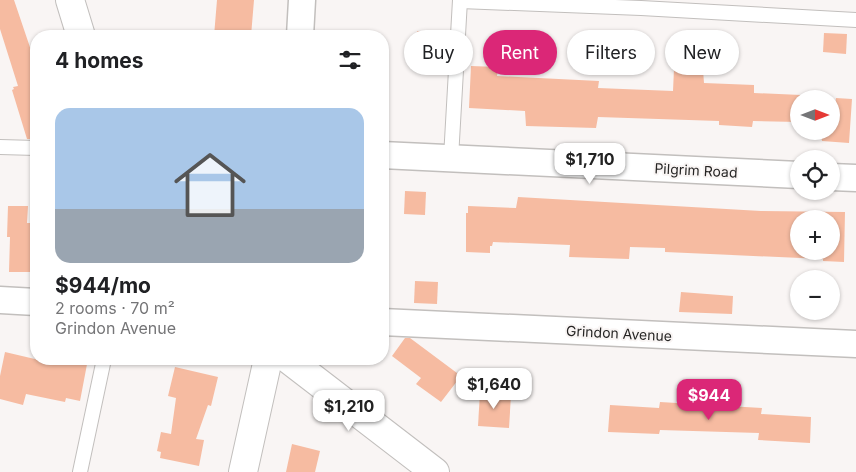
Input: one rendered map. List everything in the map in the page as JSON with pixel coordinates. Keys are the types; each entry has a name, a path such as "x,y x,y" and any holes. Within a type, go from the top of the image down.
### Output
{"street":[{"path":"70,0 79,30"},
{"path":"300,30 302,0"},
{"name":"Pilgrim Road","path":"389,155 790,175"},
{"path":"840,177 856,178"},
{"path":"0,300 30,302"},
{"name":"Grindon Avenue","path":"389,322 856,344"},
{"path":"243,472 267,365"},
{"path":"296,365 435,472"}],"lane":[{"path":"451,158 460,0 856,20"},
{"path":"0,147 30,148"},
{"path":"80,472 103,365"}],"building":[{"path":"0,0 14,0 30,47 30,139 27,139 12,90 14,89 13,87 18,86 0,29"},
{"path":"217,0 254,0 252,30 214,30"},
{"path":"824,33 847,34 846,54 823,52"},
{"path":"473,66 483,66 483,75 599,81 598,88 673,91 674,75 703,75 704,83 754,85 754,93 790,95 790,122 753,121 752,127 719,125 719,121 598,117 596,128 526,126 525,111 469,108 471,75 473,75"},
{"path":"840,98 852,99 849,143 822,141 840,140"},
{"path":"405,191 426,192 425,215 404,214"},
{"path":"518,197 790,211 790,258 665,252 665,248 630,247 629,259 569,257 570,245 493,242 492,246 490,246 490,253 466,252 466,213 468,213 468,206 516,208"},
{"path":"8,206 28,206 27,223 30,223 30,272 9,272 10,237 7,237"},
{"path":"840,212 845,212 844,262 823,261 840,260"},
{"path":"415,281 438,282 437,304 414,303"},
{"path":"681,292 733,296 732,314 679,312"},
{"path":"405,338 410,338 461,376 441,402 416,384 421,378 392,356"},
{"path":"5,352 30,358 30,365 87,365 80,401 66,398 65,402 26,394 23,405 0,399 0,376"},
{"path":"175,367 218,377 211,406 208,405 196,439 204,440 199,466 160,458 161,452 157,451 161,432 171,434 176,398 168,396"},
{"path":"480,392 511,395 509,428 478,426"},
{"path":"660,402 762,408 761,414 811,417 810,443 758,440 759,433 660,430 659,434 608,432 610,405 659,408"},
{"path":"292,444 320,451 315,472 286,472"}]}
